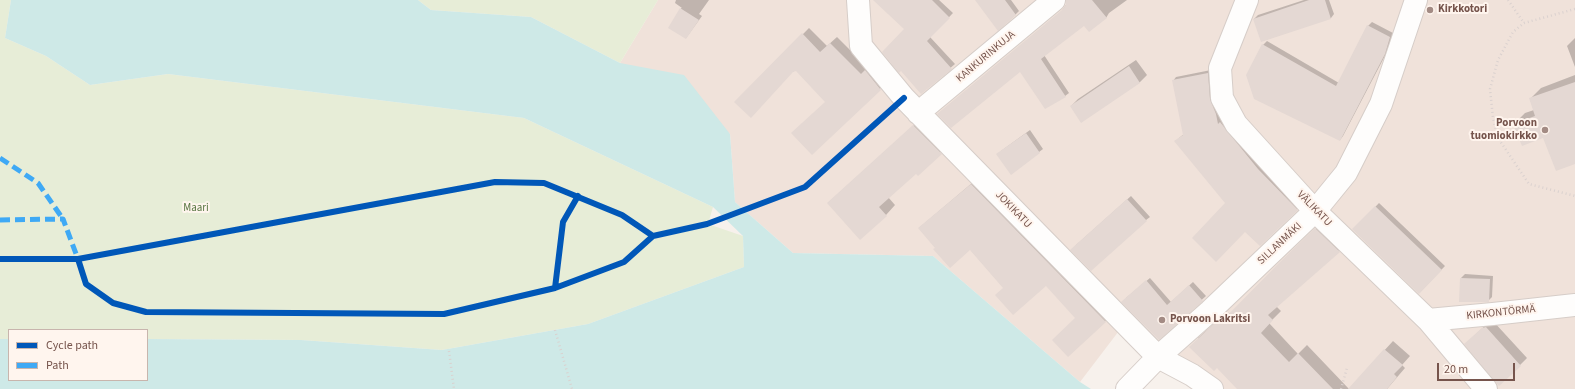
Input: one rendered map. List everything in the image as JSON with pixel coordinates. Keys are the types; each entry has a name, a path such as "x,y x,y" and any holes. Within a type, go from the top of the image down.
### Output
{"street":[{"name":"JOKIKATU","path":"858,0 861,46 904,98 1158,357 1192,375 1212,389"},
{"name":"KANKURINKUJA","path":"918,113 1054,0"},
{"name":"VÄLIKATU","path":"1247,0 1220,68 1222,98 1236,124 1315,211 1428,320 1486,389"},
{"name":"SILLANMÄKI","path":"1126,389 1158,357 1210,311 1315,211 1346,173 1381,104 1416,0"},
{"name":"KIRKONTÖRMÄ","path":"1428,320 1575,305"}],"path":[{"path":"1508,0 1524,23"},
{"path":"1575,9 1524,23 1513,32 1498,60 1490,89 1493,118 1498,138 1529,184 1575,196"},
{"path":"555,330 572,389"},
{"path":"449,351 454,389"},
{"path":"1341,389 1347,368"}],"shaded area":[{"path":"658,0 1575,0 1575,389 1218,389 1193,363 1156,347 1128,319 1080,382 933,256 793,253 735,202 730,134 620,63"}],"green space":[{"name":"Maari","path":"0,0 11,0 5,38 46,56 90,85 168,74 524,118 713,207 708,224 743,236 744,267 588,324 442,350 301,340 148,339 148,329 8,329 8,339 0,339"},
{"path":"418,0 658,0 620,63 531,17 431,10"}],"water":[{"path":"11,0 418,0 431,10 531,17 620,63 684,75 730,134 735,202 793,253 933,256 1080,382 1091,389 0,389 0,339 8,339 8,381 148,381 148,339 301,340 442,350 588,324 744,267 743,236 713,207 524,118 168,74 90,85 46,56 5,38"}],"building":[{"path":"873,0 932,0 950,18 927,41 952,69 921,94 901,71 899,73 882,52 904,29"},
{"path":"975,0 1005,0 1016,15 998,31"},
{"path":"1066,0 1092,0 1107,18 1089,32 1084,26 1041,59 1066,97 1045,109 1020,72 951,128 937,114 1062,10 1066,5"},
{"path":"1309,0 1325,0 1331,19 1261,42 1253,19"},
{"path":"680,8 699,20 686,39 668,28"},
{"path":"1367,25 1390,37 1385,54 1340,141 1254,99 1246,75 1262,44 1336,86"},
{"path":"802,33 820,52 830,43 861,74 865,70 881,90 812,155 791,133 825,102 796,71 793,72 751,118 734,102"},
{"path":"1129,66 1140,83 1081,123 1070,106"},
{"path":"1208,73 1210,99 1218,124 1220,122 1258,169 1298,210 1260,246 1245,232 1216,262 1192,238 1225,203 1174,141 1183,135 1172,80"},
{"name":"Porvoon tuomiokirkko","path":"1575,82 1575,164 1556,171 1543,138 1522,146 1513,124 1535,116 1529,98"},
{"path":"913,125 942,154 918,176 916,174 879,207 887,216 860,240 827,203"},
{"path":"1026,133 1040,153 1011,175 996,154"},
{"path":"971,184 1106,322 1068,357 1052,340 1075,318 1046,286 1013,315 995,295 1003,288 970,250 950,268 933,249 935,248 918,228"},
{"path":"1127,199 1147,221 1091,271 1070,250"},
{"path":"1375,206 1442,270 1419,294 1352,229"},
{"path":"1315,228 1340,252 1268,315 1273,320 1261,333 1289,362 1298,353 1333,389 1237,389 1217,368 1214,371 1189,347 1219,319 1221,322"},
{"path":"1460,278 1490,279 1489,302 1459,302"},
{"path":"1146,280 1167,305 1189,285 1203,301 1159,340 1121,302"},
{"path":"1486,327 1521,366 1499,386 1464,344 1482,328"},
{"path":"1384,349 1403,365 1394,374 1397,377 1387,389 1348,389"}],"marked path":[{"path":"0,158 38,183 63,219"},
{"path":"0,220 63,219 78,259"}],"cycle path":[{"path":"0,259 78,259 86,284 113,303 146,312 444,314 555,288 624,262 653,236 707,224 805,187 904,98"},
{"path":"78,259 495,182 544,183 622,215 653,236"},
{"path":"555,288 563,222 578,196"}],"place":[{"name":"Kirkkotori","path":"1430,10"},
{"name":"Porvoon tuomiokirkko","path":"1545,130"},
{"name":"Porvoon Lakritsi","path":"1162,320"}]}
